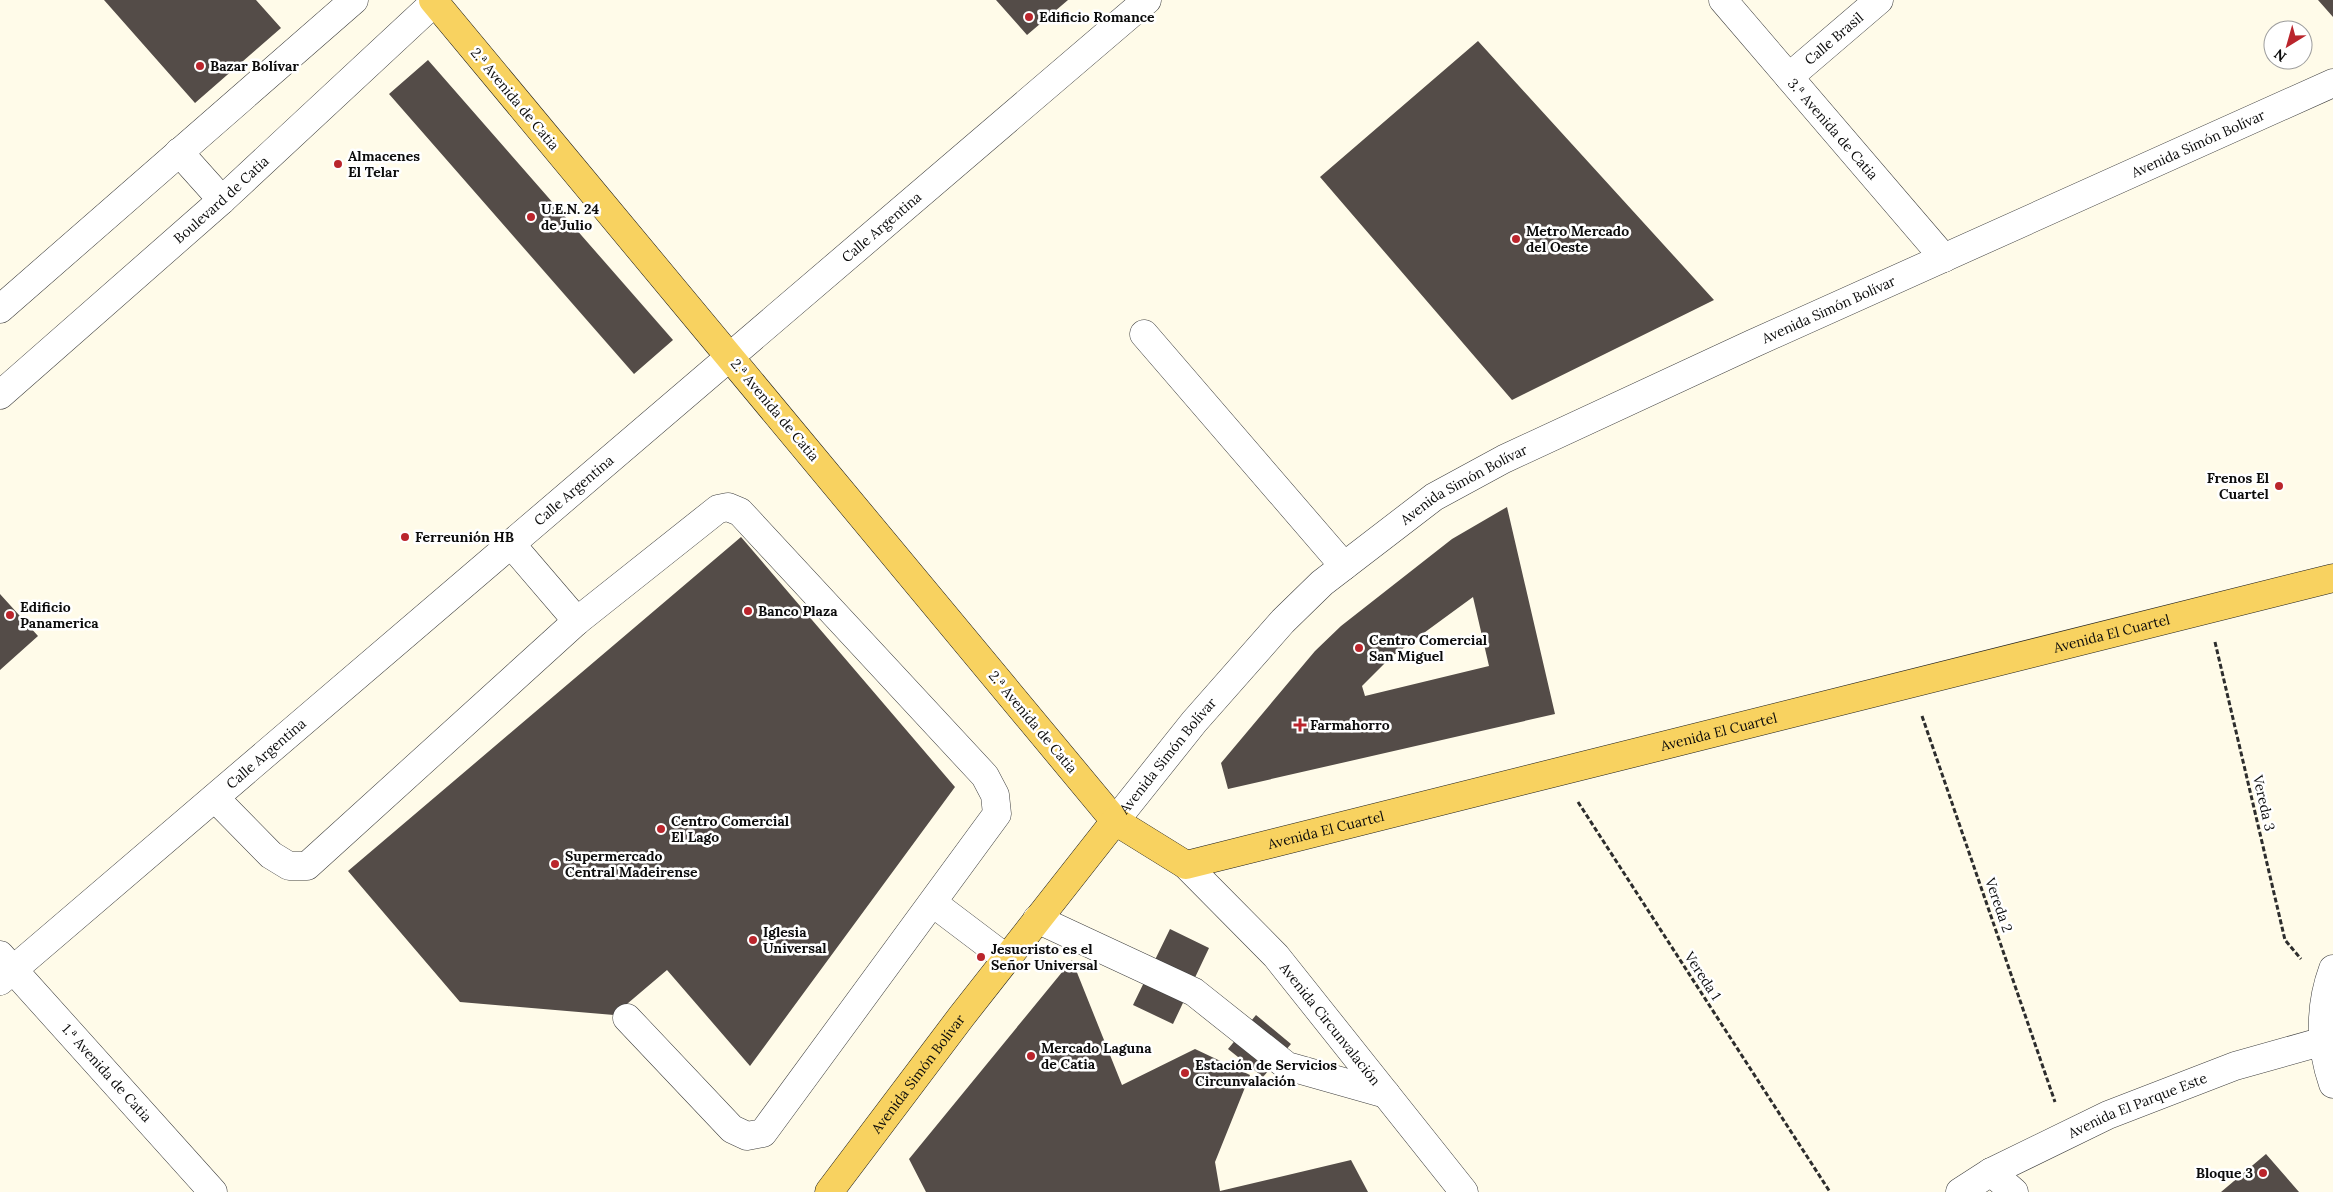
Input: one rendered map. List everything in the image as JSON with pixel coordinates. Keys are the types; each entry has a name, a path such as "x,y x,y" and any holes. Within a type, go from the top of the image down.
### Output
{"main road":[{"name":"2.ª Avenida de Catia","path":"434,1 1115,821"},
{"name":"Avenida El Cuartel","path":"1186,865 1910,682 2333,578"},
{"path":"1115,821 1186,865"},
{"name":"Avenida Simón Bolívar","path":"829,1192 960,1017 1115,821"}],"street":[{"path":"0,309 354,0"},
{"name":"Calle Argentina","path":"5,969 215,798 1147,0"},
{"name":"3.ª Avenida de Catia","path":"1723,0 1944,258"},
{"name":"Calle Brasil","path":"1789,77 1879,0"},
{"name":"Boulevard de Catia","path":"0,395 222,200 434,1"},
{"name":"Avenida Simón Bolívar","path":"1115,821 1194,722 1283,621 1322,583 1434,497 1504,459 2333,83"},
{"path":"179,152 222,200"},
{"path":"1144,334 1344,566"},
{"path":"215,798 272,855 289,866 306,866 577,620 718,509 728,507 740,512 984,776 995,795 997,814 763,1133 747,1136 732,1129 627,1018"},
{"path":"511,544 577,620"},
{"name":"Avenida Circunvalación","path":"1186,865 1276,956 1464,1192"},
{"path":"933,903 1006,959"},
{"path":"1037,919 1194,992 1287,1066 1386,1094"},
{"name":"1.ª Avenida de Catia","path":"5,969 213,1192"},
{"path":"2329,979 2322,1027 2325,1056 2333,1084"},
{"name":"Avenida El Parque Este","path":"1960,1192 1991,1172 2108,1115 2235,1066 2324,1041"},
{"path":"1991,1172 2014,1192"}],"path":[{"name":"Vereda 3","path":"2207,609 2284,940 2329,979"},
{"name":"Vereda 2","path":"1910,682 2066,1135"},
{"name":"Vereda 1","path":"1558,771 1830,1192"}],"building":[{"name":"Bazar Bolívar","path":"104,0 256,0 281,28 195,103"},
{"name":"Edificio Romance","path":"996,0 1068,0 1027,35"},
{"path":"2318,0 2333,0 2333,17"},
{"name":"Metro Mercado del Oeste","path":"1478,41 1714,300 1512,400 1320,177"},
{"name":"U.E.N. 24 de Julio","path":"428,60 673,340 634,374 389,94"},
{"name":"Centro Comercial San Miguel","path":"1507,507 1555,714 1228,789 1221,763 1315,651 1341,626 1452,539","holes":["1473,597 1489,666 1365,696 1362,686 1391,657"]},
{"name":"Centro Comercial El Lago","path":"741,537 955,787 750,1066 667,970 614,1015 460,1002 348,871"},
{"name":"Edificio Panamerica","path":"0,594 38,636 0,670"},
{"path":"1170,929 1209,948 1173,1024 1133,1005"},
{"path":"1072,960 1122,1085 1195,1049 1250,1075 1215,1162 1220,1191 1351,1160 1368,1192 926,1192 909,1159"},
{"path":"1256,1015 1291,1044 1263,1077 1228,1049"},
{"name":"Bloque 3","path":"2266,1154 2299,1192 2221,1192"}],"place":[{"name":"Edificio Romance","path":"1029,17"},
{"name":"Bazar Bolívar","path":"200,66"},
{"name":"Almacenes El Telar","path":"338,164"},
{"name":"U.E.N. 24 de Julio","path":"531,217"},
{"name":"Metro Mercado del Oeste","path":"1516,239"},
{"name":"Frenos El Cuartel","path":"2279,486"},
{"name":"Ferreunión HB","path":"405,537"},
{"name":"Banco Plaza","path":"748,611"},
{"name":"Edificio Panamerica","path":"10,615"},
{"name":"Centro Comercial San Miguel","path":"1359,648"},
{"name":"Farmahorro","path":"1300,725"},
{"name":"Centro Comercial El Lago","path":"661,829"},
{"name":"Supermercado Central Madeirense","path":"555,864"},
{"name":"Iglesia Universal","path":"753,940"},
{"name":"Jesucristo es el Señor Universal","path":"981,957"},
{"name":"Mercado Laguna de Catia","path":"1031,1056"},
{"name":"Estación de Servicios Circunvalación","path":"1185,1073"},
{"name":"Bloque 3","path":"2263,1173"}]}
